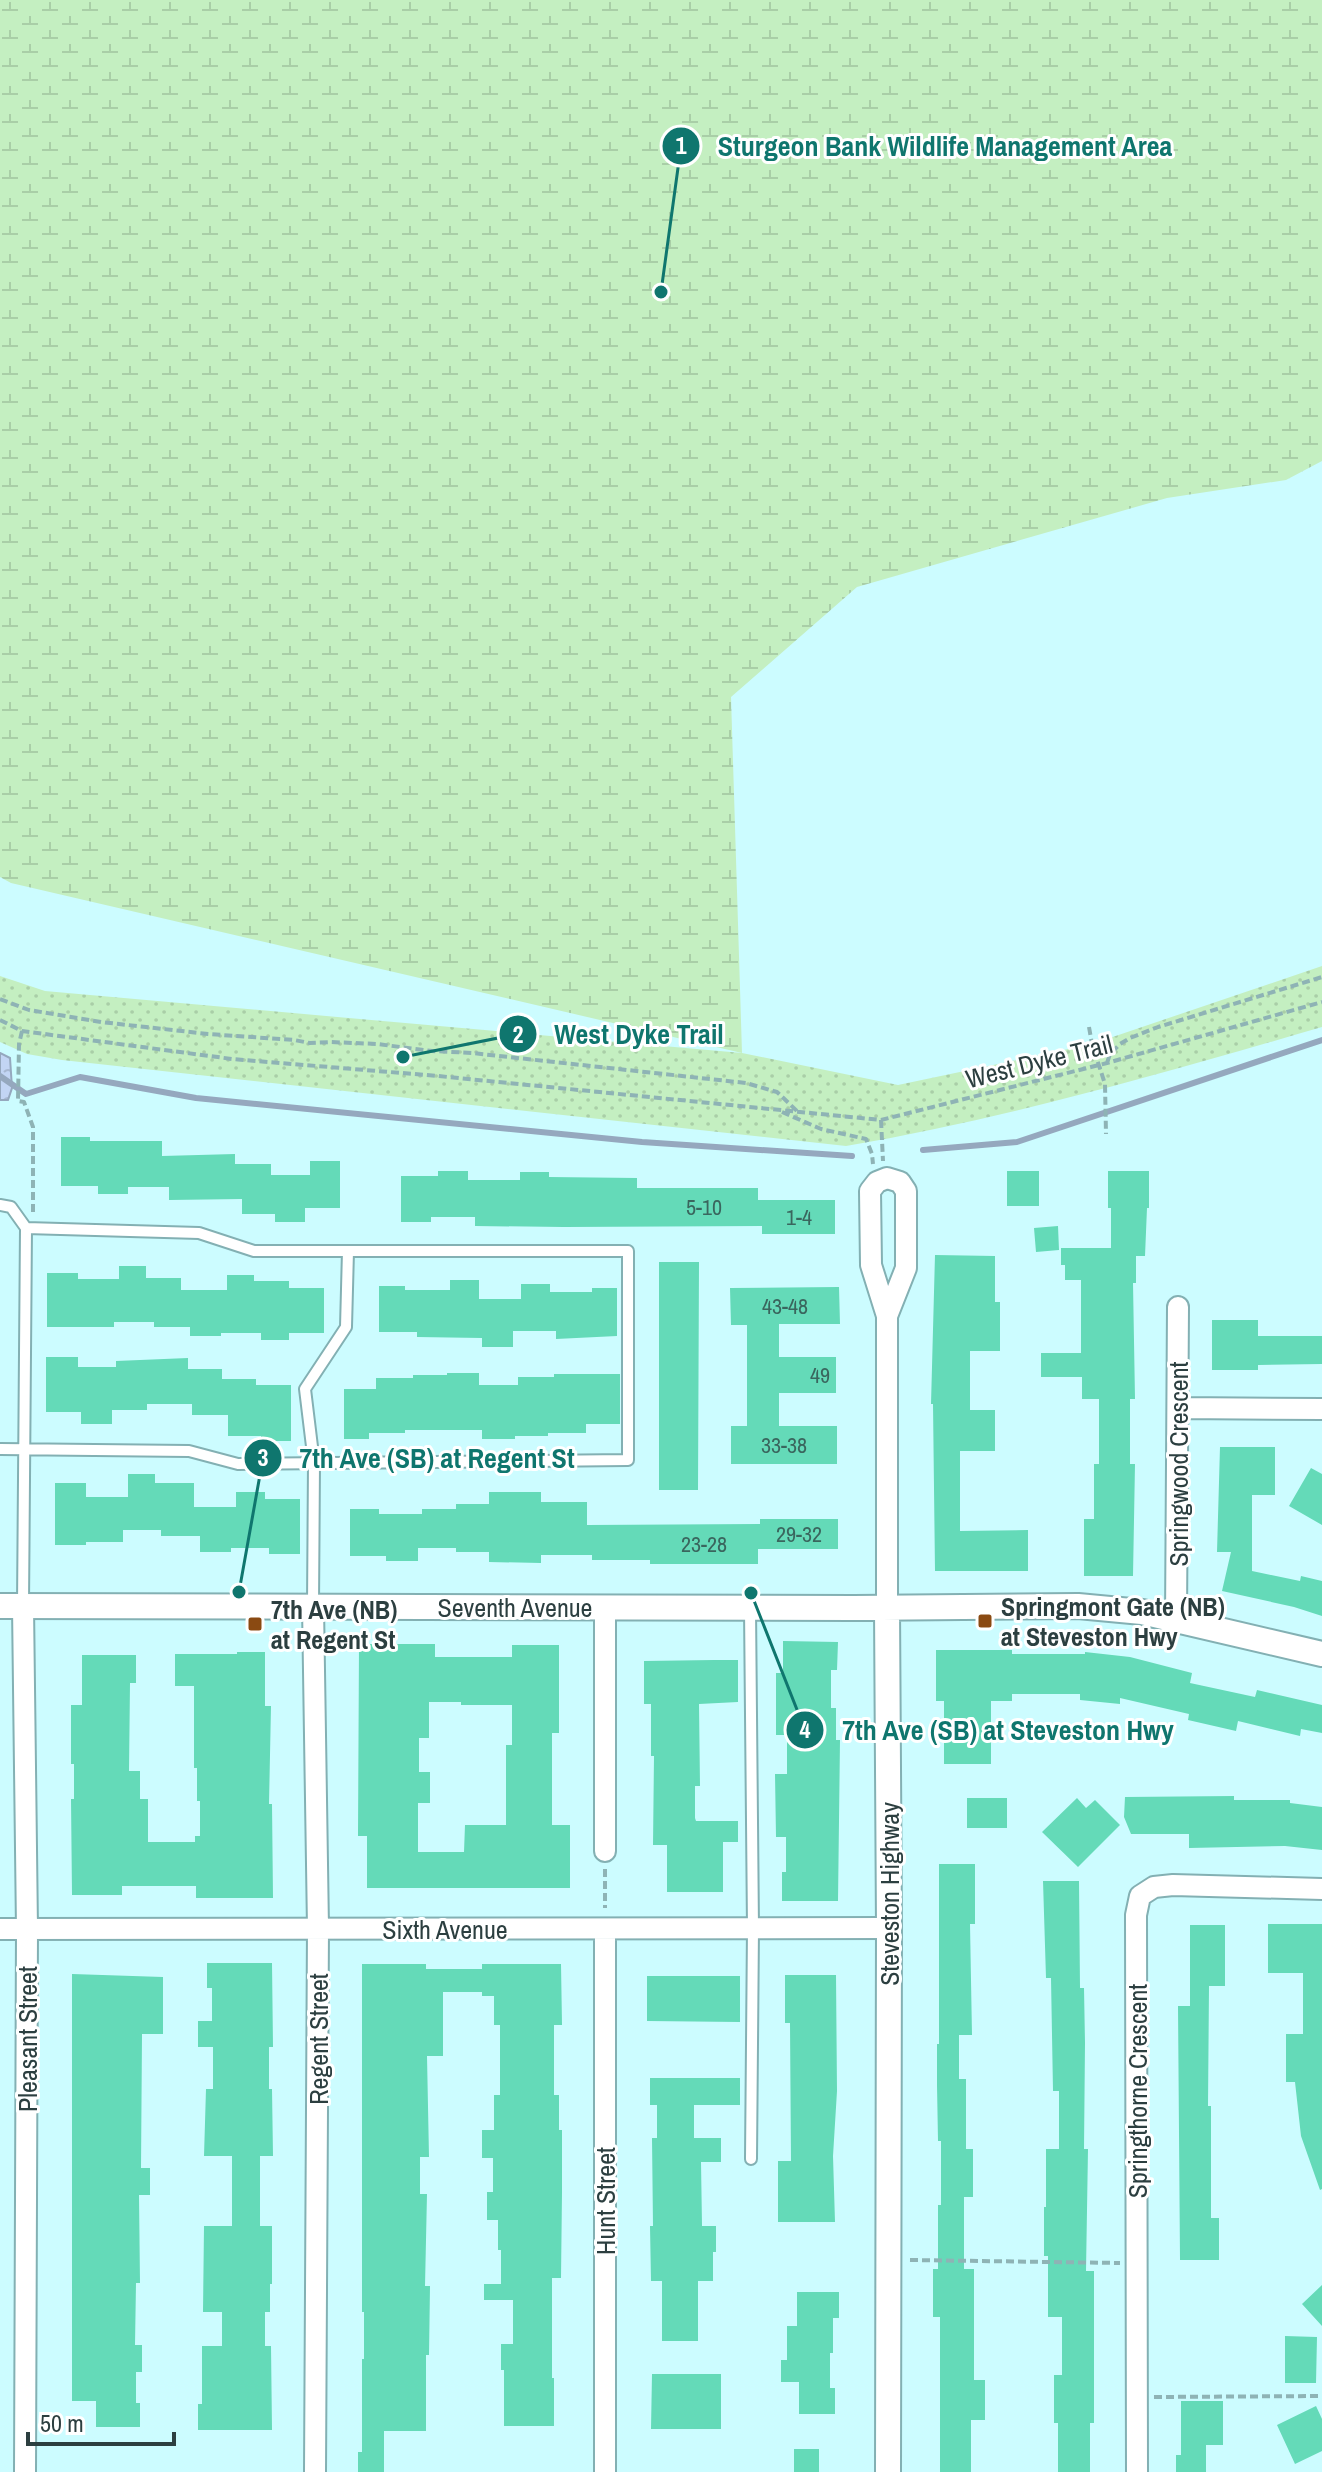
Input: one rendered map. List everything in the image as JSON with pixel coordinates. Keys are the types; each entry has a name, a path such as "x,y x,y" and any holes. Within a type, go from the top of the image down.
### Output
{"street":[{"name":"Steveston Highway","path":"887,1316 906,1268 906,1191 900,1182 887,1178 877,1182 870,1191 871,1265 887,1316 888,2472"},
{"name":"Springwood Crescent","path":"1176,1620 1178,1307"},
{"path":"1179,1408 1322,1409"},
{"name":"Seventh Avenue","path":"12,1606 1108,1607 1142,1612 1322,1654"},
{"name":"Pleasant Street","path":"12,1606 27,1929 25,2472"},
{"name":"Regent Street","path":"313,1606 318,1928 315,2472"},
{"path":"605,1607 605,1851"},
{"name":"Springthorne Crescent","path":"1137,2472 1136,1915 1140,1896 1154,1887 1173,1885 1322,1889"},
{"name":"Sixth Avenue","path":"0,1929 889,1928"},
{"name":"Hunt Street","path":"605,1930 605,2472"}],"lane":[{"path":"0,1205 11,1207 30,1228 25,1450 12,1606"},
{"path":"0,1449 189,1451 238,1464 628,1460 628,1251 254,1251 199,1233 30,1228"},
{"path":"313,1606 314,1463 305,1389 346,1327 348,1251"},
{"path":"750,1608 753,1928 751,2159"}],"path":[{"path":"1107,1063 1110,1054 1130,1038 1322,977"},
{"path":"0,999 29,1010 101,1022 310,1043 377,1044 552,1060 746,1083 777,1092 797,1111"},
{"name":"West Dyke Trail","path":"0,1020 22,1031 232,1059 881,1120 1107,1063 1322,1002"},
{"path":"1089,1027 1105,1084 1106,1134"},
{"path":"22,1031 18,1101 24,1102 33,1127 30,1228"},
{"path":"780,1110 821,1129 866,1139 873,1164"},
{"path":"881,1120 883,1161"},
{"path":"605,1851 605,1930"},
{"path":"910,2260 1123,2263"},
{"path":"1136,2398 1322,2396"}],"green space":[{"path":"0,0 1322,0 1322,461 1286,480 1167,498 857,587 731,697 742,1053 11,883 0,877"},
{"path":"1322,966 1322,1027 1026,1108 846,1146 62,1060 27,1054 0,1042 0,976 45,991 742,1053 898,1085 1092,1044"}],"water":[{"path":"0,1053 10,1058 12,1088 8,1100 0,1100"}],"building":[{"path":"61,1137 90,1137 90,1141 162,1141 162,1156 235,1154 235,1164 271,1164 271,1175 310,1175 310,1161 340,1161 340,1208 305,1208 305,1222 275,1222 275,1214 242,1214 242,1199 169,1200 169,1187 128,1187 128,1194 98,1194 98,1186 61,1186"},
{"path":"438,1171 468,1171 468,1180 520,1180 520,1172 549,1172 549,1177 637,1178 637,1188 758,1188 758,1200 835,1200 835,1234 762,1234 762,1226 475,1226 475,1217 431,1217 431,1222 401,1222 401,1176 438,1176"},
{"path":"1007,1171 1039,1171 1039,1206 1007,1206"},
{"path":"1108,1171 1149,1171 1145,1256 1136,1256 1136,1283 1133,1283 1135,1399 1130,1399 1130,1464 1135,1464 1133,1576 1084,1576 1084,1519 1094,1519 1094,1464 1099,1464 1099,1399 1082,1399 1082,1377 1041,1377 1041,1353 1081,1353 1081,1280 1065,1280 1061,1248 1111,1248"},
{"path":"1058,1226 1059,1250 1036,1252 1034,1228"},
{"path":"935,1255 995,1256 995,1302 1000,1302 1000,1351 970,1351 970,1410 995,1410 995,1451 960,1451 960,1531 1028,1530 1028,1571 935,1571 931,1404"},
{"path":"659,1262 699,1262 698,1490 659,1490"},
{"path":"119,1266 146,1266 146,1278 181,1278 181,1290 227,1290 227,1275 254,1275 254,1281 289,1281 289,1288 324,1288 324,1333 289,1333 289,1340 261,1340 261,1333 190,1336 190,1327 154,1327 154,1322 114,1322 114,1327 47,1327 47,1273 78,1273 78,1279 119,1279"},
{"path":"450,1280 479,1280 479,1299 521,1299 521,1284 550,1284 550,1292 592,1292 592,1288 617,1288 617,1336 556,1339 556,1331 513,1331 513,1347 482,1347 482,1338 417,1337 417,1332 379,1332 379,1286 405,1286 405,1290 450,1290"},
{"path":"839,1287 840,1324 779,1324 779,1357 836,1357 836,1393 779,1393 779,1426 837,1426 837,1464 731,1464 731,1426 747,1426 747,1325 731,1325 730,1288"},
{"path":"1212,1320 1258,1320 1258,1336 1322,1336 1322,1364 1258,1365 1258,1370 1212,1370"},
{"path":"46,1357 78,1357 78,1367 116,1367 116,1361 188,1358 188,1369 222,1369 222,1379 256,1379 256,1385 291,1385 291,1441 261,1441 261,1436 228,1436 228,1415 192,1415 192,1404 147,1404 147,1410 112,1410 112,1424 81,1424 81,1412 46,1412"},
{"path":"479,1373 479,1385 518,1385 518,1377 554,1377 554,1374 620,1374 620,1424 586,1424 586,1433 548,1433 548,1436 515,1436 515,1439 482,1439 482,1430 405,1430 405,1433 369,1433 369,1439 344,1439 344,1389 376,1389 376,1378 413,1378 413,1375"},
{"path":"1220,1447 1275,1447 1275,1495 1252,1495 1252,1571 1300,1581 1301,1576 1322,1581 1322,1616 1222,1591 1231,1552 1217,1552"},
{"path":"1311,1468 1322,1474 1322,1525 1289,1506"},
{"path":"128,1474 155,1474 155,1483 194,1483 194,1507 236,1507 236,1492 265,1492 265,1499 300,1499 300,1554 269,1554 269,1548 200,1552 200,1536 161,1536 161,1530 123,1530 123,1542 55,1545 55,1483 86,1483 86,1497 128,1497"},
{"path":"489,1492 541,1492 541,1502 587,1502 587,1525 760,1524 760,1519 838,1519 838,1549 758,1549 758,1564 650,1564 650,1560 592,1560 592,1555 541,1555 541,1563 489,1562 489,1552 456,1552 456,1548 418,1548 418,1561 386,1561 386,1556 350,1556 350,1509 379,1509 379,1514 422,1514 422,1509 456,1509 456,1504 489,1504"},
{"path":"783,1641 838,1642 837,1670 831,1670 831,1708 836,1708 836,1740 840,1740 838,1901 782,1901 786,1837 776,1837 775,1774 787,1774 787,1735 776,1735 776,1673 783,1673"},
{"path":"359,1644 435,1644 435,1657 512,1657 512,1645 559,1645 559,1733 552,1733 552,1825 570,1825 570,1888 367,1888 367,1836 358,1836","holes":["429,1702 461,1702 461,1705 512,1705 512,1745 506,1745 506,1825 465,1825 464,1852 418,1852 418,1803 430,1803 430,1772 419,1772 419,1738 429,1738"]},
{"path":"936,1650 1012,1650 1012,1654 1085,1652 1130,1657 1192,1673 1190,1683 1255,1697 1257,1690 1322,1705 1322,1733 1301,1729 1300,1736 1238,1721 1236,1731 1188,1720 1189,1714 1120,1698 1120,1704 1080,1700 1080,1694 1012,1694 1012,1701 991,1701 991,1764 944,1764 944,1701 936,1701"},
{"path":"265,1652 265,1706 271,1706 269,1804 272,1804 273,1898 196,1898 196,1886 122,1886 122,1895 72,1895 71,1799 74,1799 74,1764 71,1764 71,1705 82,1705 82,1655 136,1655 136,1683 130,1683 129,1771 140,1771 140,1799 148,1799 148,1842 195,1842 195,1836 200,1836 200,1801 197,1801 197,1768 194,1768 194,1686 175,1686 175,1654"},
{"path":"738,1660 738,1702 699,1704 700,1786 695,1786 696,1821 738,1821 738,1842 723,1842 723,1892 667,1892 667,1845 653,1845 654,1756 651,1756 651,1704 644,1704 644,1661"},
{"path":"1234,1796 1234,1800 1290,1800 1290,1803 1322,1807 1322,1850 1285,1846 1189,1848 1189,1834 1131,1834 1124,1817 1125,1797"},
{"path":"967,1798 1007,1798 1007,1828 967,1828"},
{"path":"1077,1798 1086,1808 1095,1800 1120,1825 1078,1867 1042,1832"},
{"path":"939,1864 975,1864 975,1924 970,1924 972,2035 959,2035 959,2079 966,2079 966,2149 973,2149 973,2197 964,2197 964,2269 974,2269 974,2380 985,2380 985,2420 971,2420 971,2472 940,2472 940,2317 933,2317 933,2269 938,2269 938,2205 941,2205 937,2085"},
{"path":"1043,1881 1079,1881 1080,1988 1084,1988 1084,2149 1088,2149 1086,2271 1094,2271 1094,2423 1090,2423 1090,2472 1058,2472 1058,2423 1054,2423 1054,2375 1062,2375 1062,2317 1048,2317 1044,2207 1046,2149 1059,2149 1059,2091 1053,2091 1051,1978 1046,1978"},
{"path":"1268,1924 1322,1924 1320,2190 1301,2136 1295,2082 1286,2082 1286,2034 1303,2034 1303,1973 1268,1973"},
{"path":"1190,1925 1225,1925 1225,1986 1209,1986 1211,2218 1219,2218 1219,2260 1180,2260 1178,2006 1190,2006"},
{"path":"207,1963 272,1963 273,2047 269,2047 269,2089 272,2089 273,2156 260,2156 260,2226 272,2226 272,2284 270,2312 265,2312 265,2346 271,2346 272,2430 198,2430 198,2404 202,2404 202,2346 222,2346 222,2312 203,2312 204,2226 232,2226 232,2156 204,2156 206,2089 213,2089 213,2047 198,2047 198,2021 212,2021 212,1988 207,1988"},
{"path":"362,1964 426,1964 426,1969 482,1969 482,1964 561,1964 562,2025 554,2025 554,2095 559,2095 559,2130 562,2130 562,2192 561,2278 552,2278 554,2426 504,2426 501,2344 513,2344 513,2300 484,2300 484,2284 501,2284 501,2250 498,2250 498,2220 487,2220 487,2192 493,2192 493,2158 482,2158 482,2130 494,2130 494,2095 500,2095 500,2025 494,2025 494,1996 482,1996 482,1992 443,1992 443,2056 427,2056 429,2157 420,2157 420,2194 427,2194 425,2286 430,2286 426,2431 384,2431 384,2472 358,2472 358,2452 362,2452 364,2359"},
{"path":"72,1974 163,1977 163,2034 142,2034 141,2168 150,2168 150,2195 139,2195 140,2283 136,2283 135,2345 142,2345 142,2372 136,2372 140,2427 96,2427 96,2401 72,2401"},
{"path":"785,1975 836,1975 835,2222 778,2222 778,2161 791,2161 790,2023 785,2023"},
{"path":"647,1976 740,1976 740,2022 647,2021"},
{"path":"650,2078 740,2078 740,2105 694,2105 694,2138 721,2138 721,2162 701,2162 702,2226 716,2226 716,2252 713,2252 713,2281 698,2281 698,2341 662,2341 662,2281 651,2281 652,2138 657,2138 657,2105 650,2105"},
{"path":"1322,2285 1322,2326 1302,2304"},
{"path":"797,2292 839,2292 839,2318 833,2318 833,2353 830,2353 830,2388 835,2388 835,2414 799,2414 799,2382 781,2382 781,2360 787,2360 787,2326 797,2326"},
{"path":"1285,2336 1317,2337 1316,2383 1285,2383"},
{"path":"652,2374 721,2374 721,2429 651,2429"},
{"path":"1181,2401 1223,2401 1223,2445 1206,2445 1206,2472 1176,2472 1176,2455 1181,2455"},
{"path":"1316,2406 1322,2419 1322,2451 1295,2464 1277,2425"},
{"path":"794,2449 819,2449 819,2472 794,2472"}],"waterway":[{"path":"923,1150 1017,1142 1322,1040"},
{"path":"0,1076 26,1094 80,1077 196,1098 642,1142 852,1156"}],"place":[{"name":"Sturgeon Bank Wildlife Management Area","path":"661,292"},
{"name":"West Dyke Trail","path":"403,1057"},
{"name":"7th Ave (SB) at Regent St","path":"239,1592"},
{"name":"7th Ave (SB) at Steveston Hwy","path":"751,1593"},
{"name":"Springmont Gate (NB) at Steveston Hwy","path":"985,1621"},
{"name":"7th Ave (NB) at Regent St","path":"255,1624"}]}
